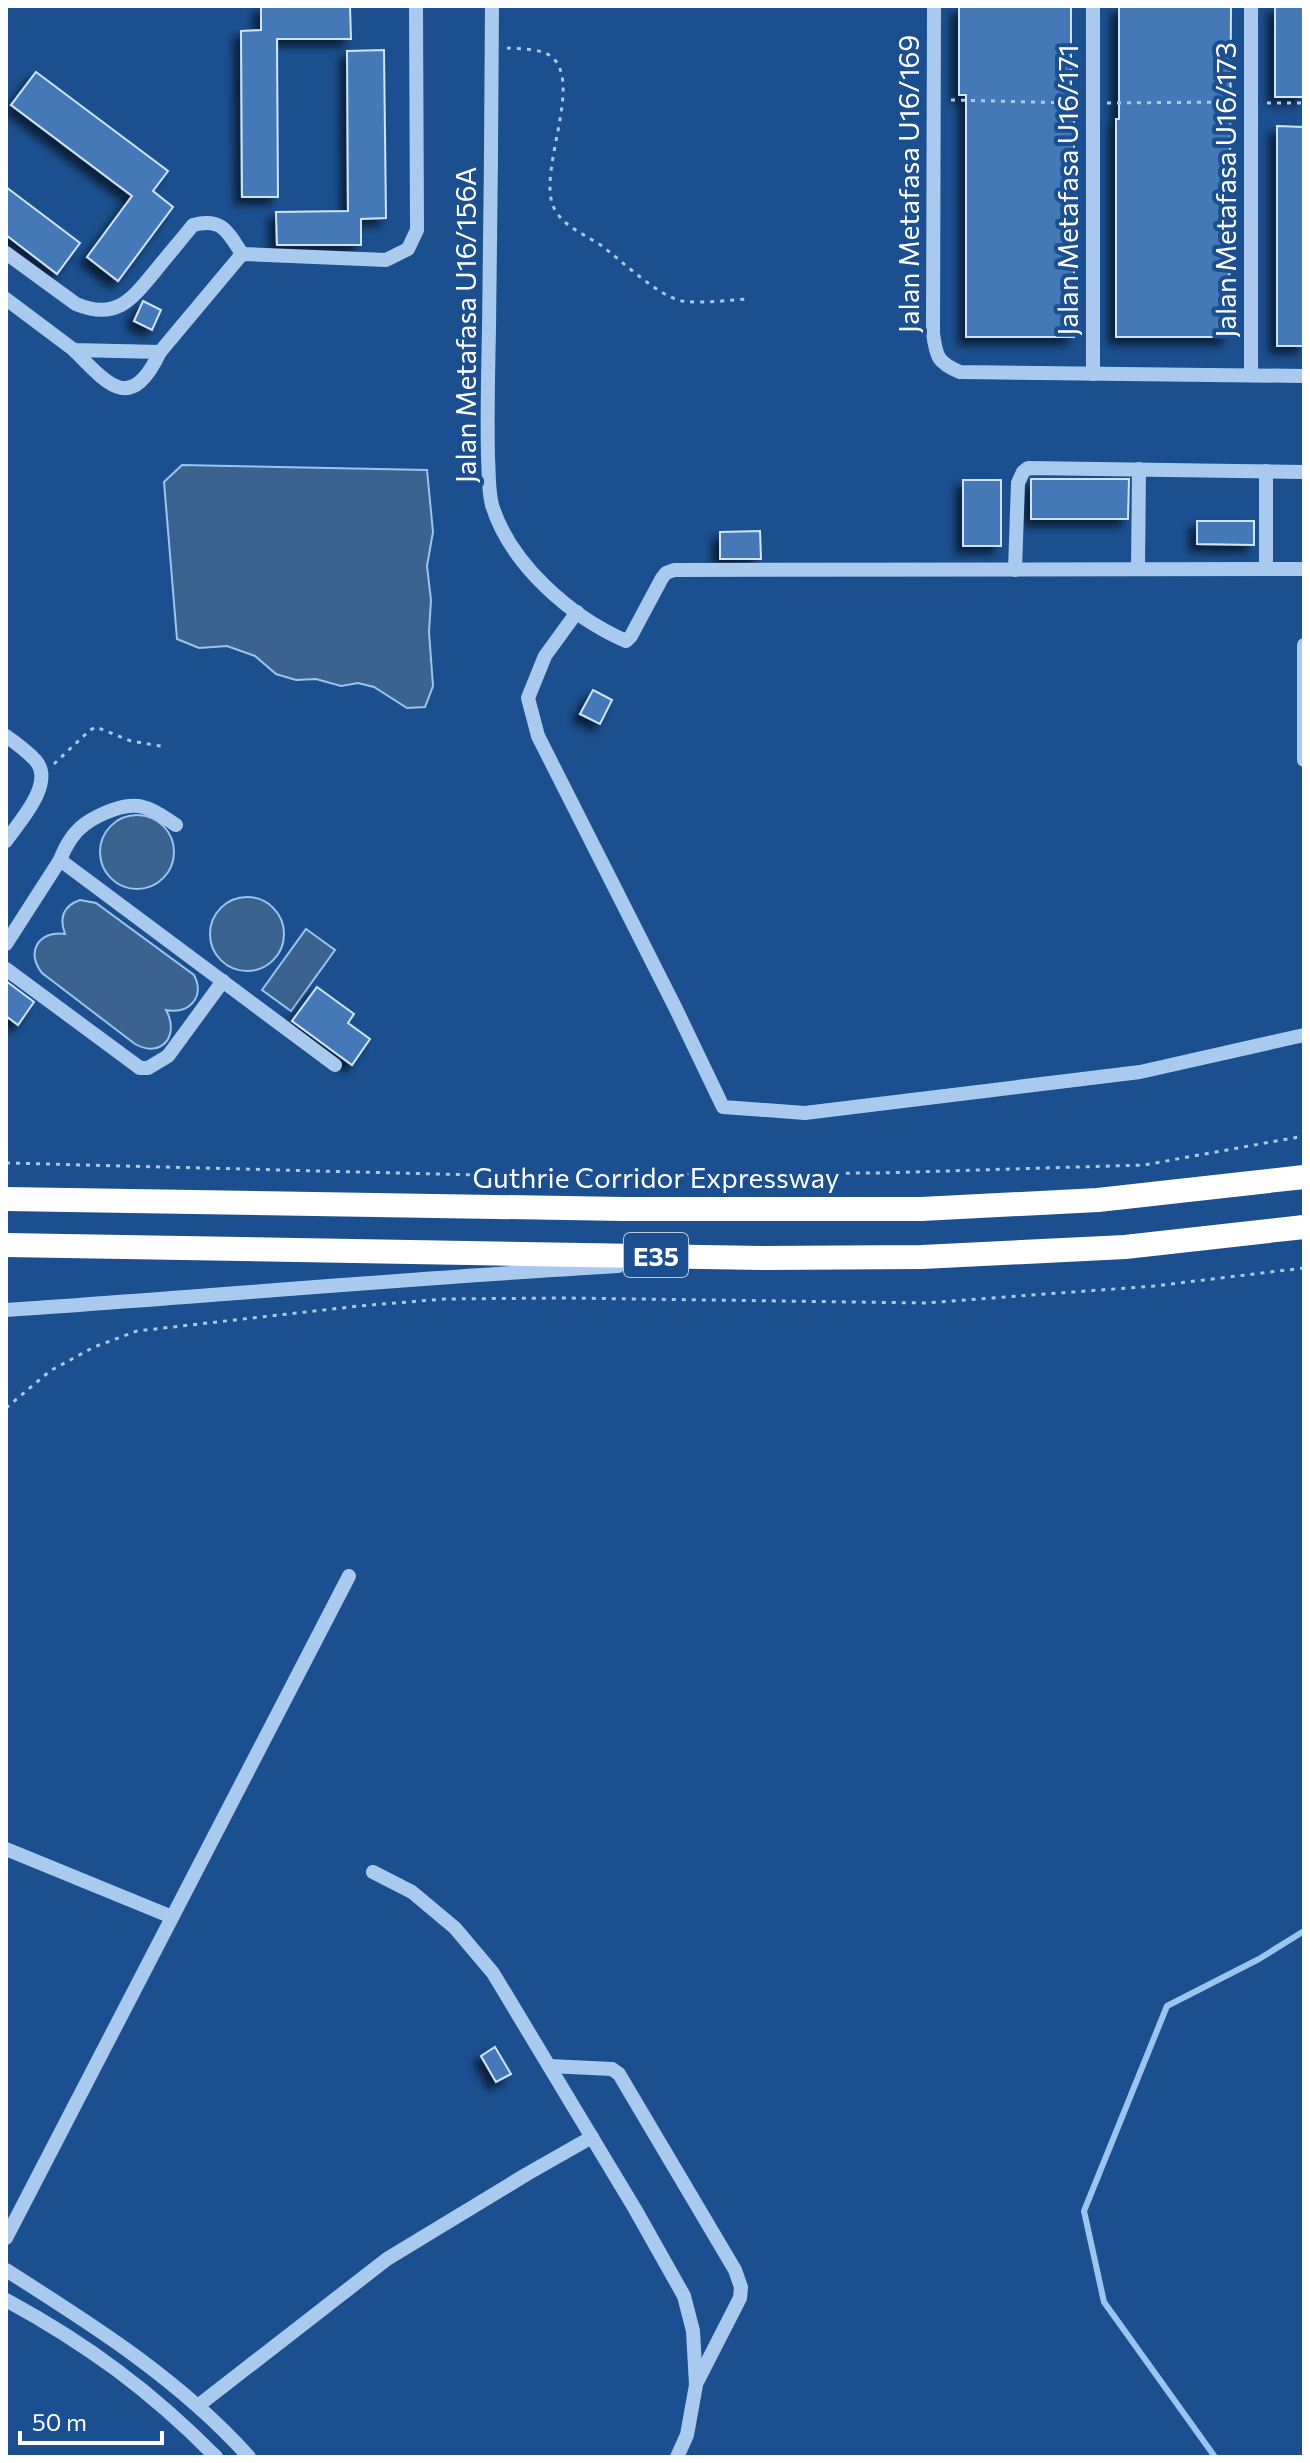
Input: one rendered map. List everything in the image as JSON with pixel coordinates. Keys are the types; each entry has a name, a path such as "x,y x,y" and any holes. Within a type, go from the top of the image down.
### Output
{"highway":[{"name":"Guthrie Corridor Expressway","path":"6,1199 624,1209 921,1209 1098,1200 1304,1177"},
{"name":"E35","path":"6,1245 762,1258 922,1257 1125,1247 1304,1227"}],"street":[{"path":"242,254 386,260 408,249 417,230 416,6"},
{"name":"Jalan Metafasa U16/156A","path":"492,6 489,486 492,505 510,542 533,574 553,595 626,641 662,578 674,570 1015,570"},
{"name":"Jalan Metafasa U16/169","path":"934,6 935,350 940,361 960,372 1093,374"},
{"name":"Jalan Metafasa U16/171","path":"1093,6 1093,374"},
{"name":"Jalan Metafasa U16/173","path":"1251,6 1251,374"},
{"path":"6,253 76,304 100,310 130,302 193,225 213,223 227,230 242,254"},
{"path":"6,299 74,350 104,381 114,387 136,386 144,381 160,352 242,254"},
{"path":"74,350 160,352"},
{"path":"1093,374 1304,376"},
{"path":"1304,472 1035,467 1023,472 1018,483 1015,570 1304,569"},
{"path":"1138,569 1139,469"},
{"path":"1266,471 1266,569"},
{"path":"577,612 545,656 528,698 538,736 723,1107 805,1113 1140,1072 1304,1035"},
{"path":"1304,645 1304,760"},
{"path":"6,736 37,763 42,775 41,788 6,841"},
{"path":"6,944 60,860 65,847 84,825 121,807 140,805 176,825"},
{"path":"60,860 335,1065"},
{"path":"6,969 140,1068 148,1068 168,1056 223,981"},
{"path":"6,1310 436,1277 762,1258"},
{"path":"6,2238 349,1576"},
{"path":"6,1849 172,1917"},
{"path":"373,1872 412,1892 455,1928 493,1973 684,2296 693,2331 696,2385 687,2435 677,2457"},
{"path":"549,2066 612,2069 619,2074 735,2270 741,2287 740,2298 696,2385"},
{"path":"199,2405 387,2259 592,2137"},
{"path":"6,2270 107,2335 199,2405 249,2457"},
{"path":"6,2300 95,2354 139,2385 216,2457"}],"path":[{"path":"491,45 542,52 554,59 563,79 550,190 553,206 563,221 599,244 665,295 684,301 749,299"},
{"path":"935,100 1304,103"},
{"path":"42,775 96,727 131,741 166,747"},
{"path":"6,1163 477,1175 880,1173 1144,1165 1304,1136"},
{"path":"6,1408 50,1371 94,1347 137,1331 359,1306 444,1299 565,1298 925,1303 1154,1286 1304,1268"}],"water":[{"path":"182,465 427,470 433,532 427,566 433,686 425,707 407,708 374,687 358,683 341,686 316,679 296,680 276,674 255,656 227,646 199,648 177,639 164,482"},
{"path":"137,815 151,818 163,826 171,838 174,852 171,866 163,878 151,886 137,889 123,886 111,878 103,866 100,852 103,838 111,826 123,818"},
{"path":"247,897 261,900 273,908 281,920 284,934 281,948 273,960 261,968 247,971 233,968 221,960 213,948 210,934 213,920 221,908 233,900"},
{"path":"80,900 96,903 194,975 198,990 196,997 188,1007 166,1010 171,1028 166,1042 160,1046 153,1049 135,1044 42,973 37,965 37,944 48,935 65,934 62,923 64,913"},
{"path":"306,929 335,950 291,1011 262,990"}],"building":[{"path":"261,6 350,6 351,39 277,39 278,197 242,197 241,31 261,30"},
{"path":"959,6 1071,6 1074,337 966,337 966,95 959,95"},
{"path":"1119,6 1231,6 1229,337 1116,337"},
{"path":"1275,6 1304,6 1304,97 1275,97"},
{"path":"384,50 386,218 361,219 361,245 277,245 276,212 348,211 347,51"},
{"path":"36,72 168,171 153,191 173,207 118,281 87,257 132,196 11,105"},
{"path":"1277,126 1304,127 1304,346 1277,346"},
{"path":"6,187 80,243 57,274 6,235"},
{"path":"143,301 161,310 152,330 134,321"},
{"path":"1031,479 1129,479 1128,519 1031,519"},
{"path":"963,480 1001,480 1001,546 963,546"},
{"path":"1197,521 1254,521 1254,545 1197,544"},
{"path":"760,531 761,559 720,559 720,532"},
{"path":"593,690 612,700 600,724 580,714"},
{"path":"6,981 34,1002 18,1025 6,1016"},
{"path":"317,987 354,1014 348,1023 370,1039 352,1065 292,1021"},
{"path":"495,2047 511,2074 496,2082 481,2056"}],"waterway":[{"path":"1215,2457 1104,2302 1084,2211 1167,2006 1259,1959 1304,1931"}]}
